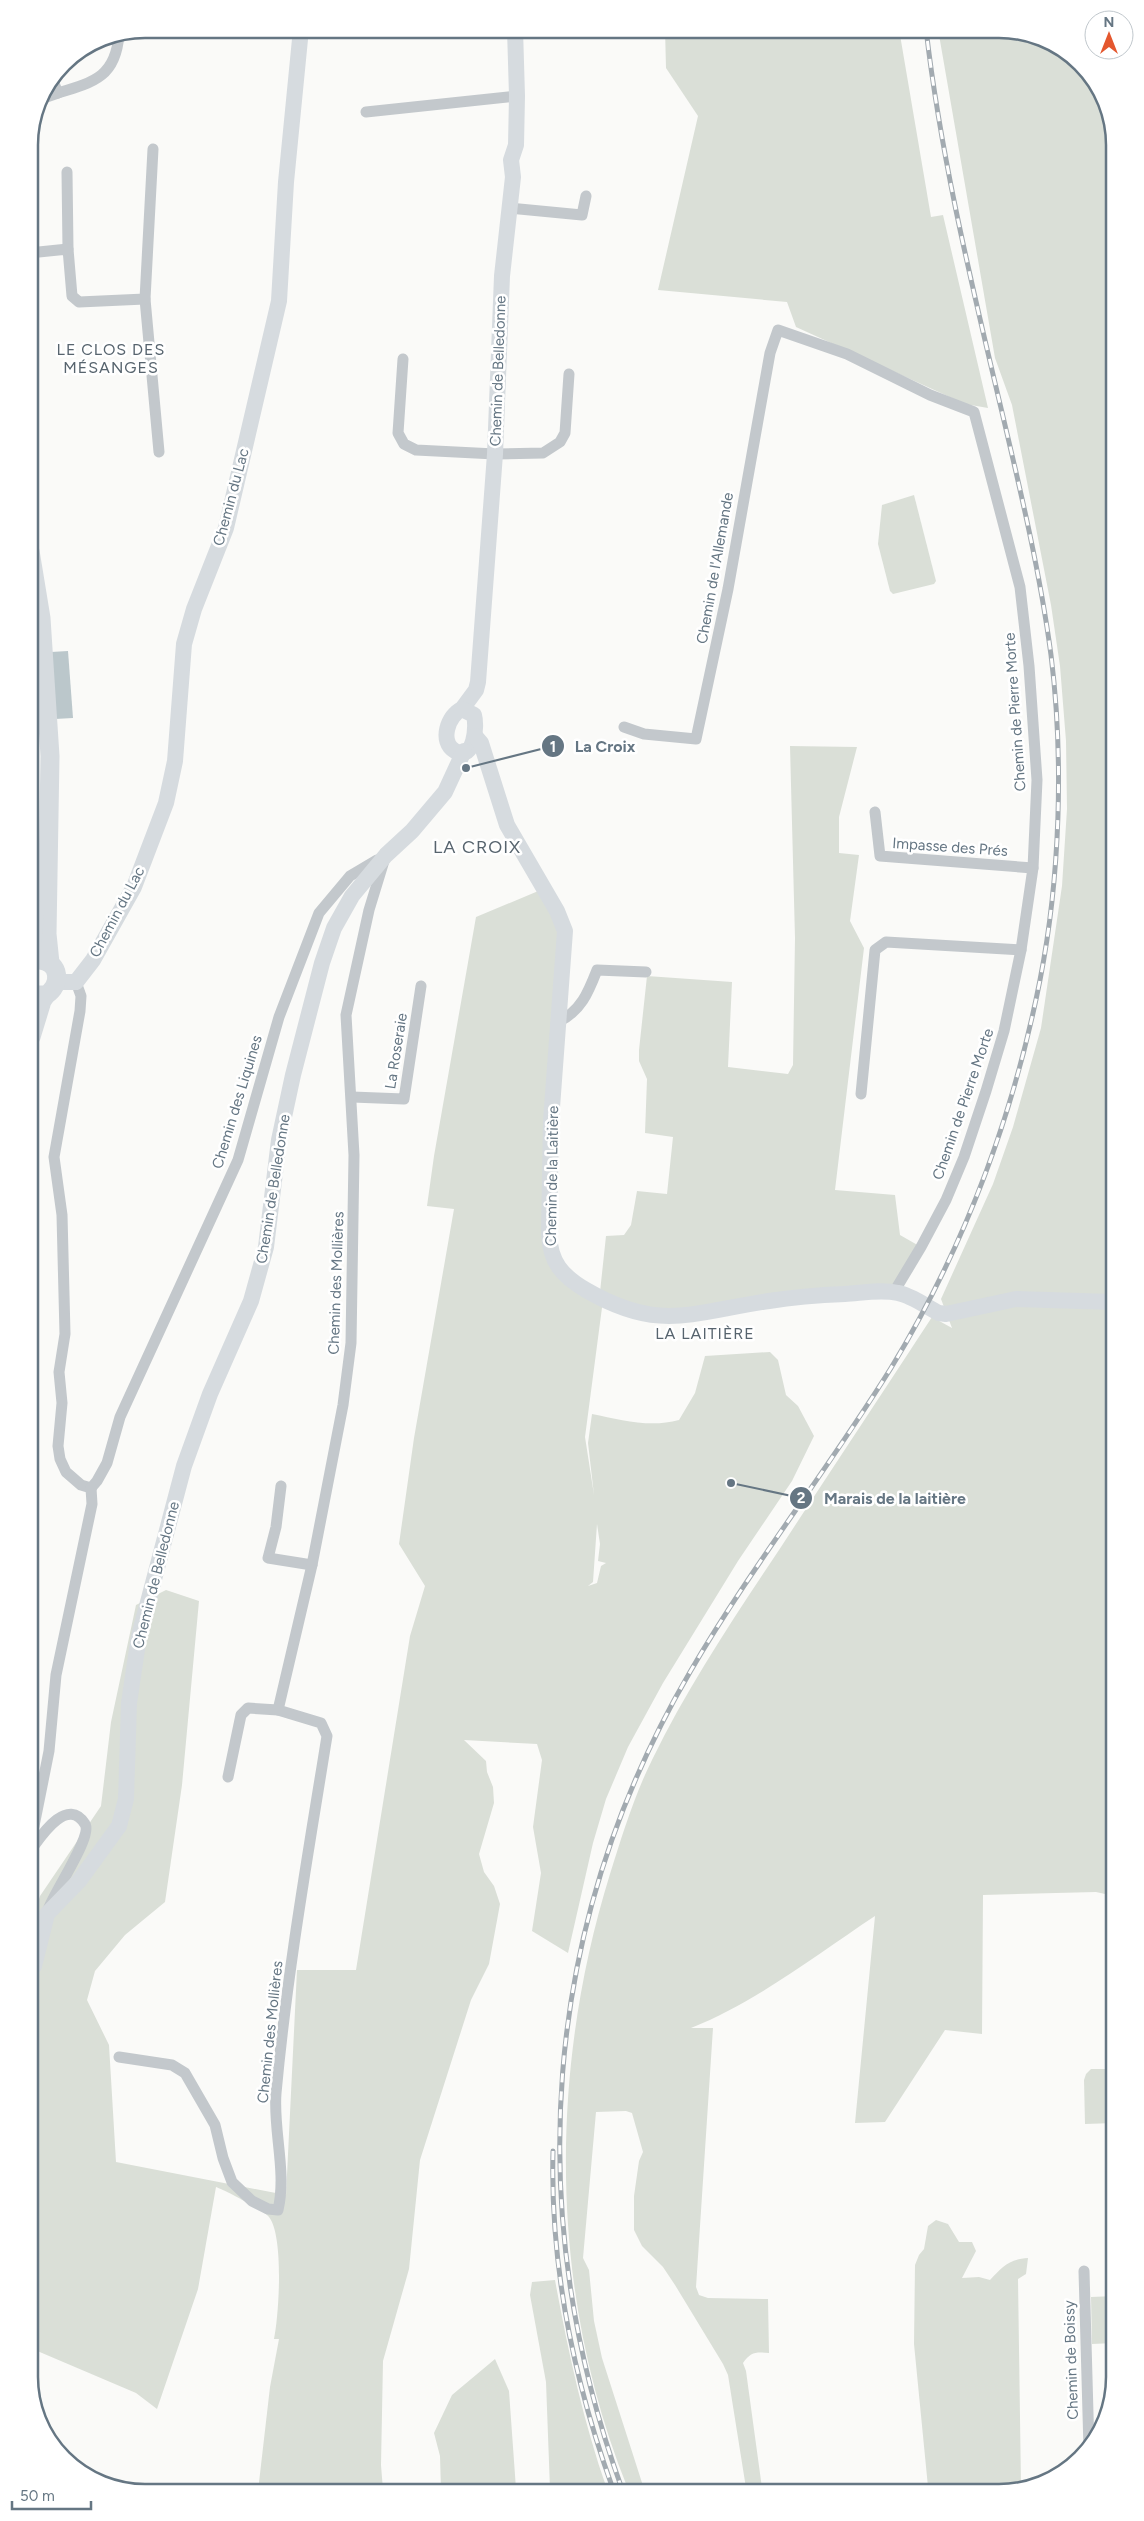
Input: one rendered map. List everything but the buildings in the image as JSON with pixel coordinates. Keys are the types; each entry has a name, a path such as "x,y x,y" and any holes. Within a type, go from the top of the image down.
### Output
{"main road":[{"name":"Chemin du Lac","path":"76,982 93,960 134,887 166,803 175,761 184,644 194,609 226,528 279,301 286,182 300,38"},
{"name":"Chemin de Belledonne","path":"47,1914 79,1881 119,1826 126,1799 129,1703 139,1636 184,1466 210,1394 251,1301 266,1247 279,1140 293,1075 322,963 334,928 352,896 386,854 417,826 444,792 465,747 448,741 447,727 453,715 468,712 476,690 495,454 502,276 513,177 511,160 516,145 515,38"},
{"path":"38,600 41,618 42,711 38,816"},
{"path":"38,686 50,789 47,934 40,962 55,968 45,990 38,1014"},
{"path":"465,747 468,712"},
{"name":"Chemin de la Laitière","path":"465,747 485,757 507,825 562,920 565,944 551,1121 549,1234 554,1263 567,1278 616,1306 649,1316 696,1315 774,1300 896,1292"},
{"path":"45,990 76,982"},
{"path":"896,1292 939,1313 951,1314 971,1307 1016,1299 1106,1302"},
{"path":"38,1950 47,1914"}],"street":[{"path":"50,96 83,86 105,73 116,56 117,41"},
{"path":"55,86 58,93"},
{"path":"366,112 517,96"},
{"path":"152,149 145,299 160,452"},
{"path":"67,172 68,249 71,289 74,300 86,303 145,299"},
{"path":"509,208 582,215 586,196"},
{"path":"38,253 68,249"},
{"name":"Chemin de l'Allemande","path":"624,727 644,734 696,739 728,589 770,353 778,330"},
{"name":"Chemin de Pierre Morte","path":"778,330 846,354 930,395 974,412 1020,587 1029,666 1037,780 1033,868 1021,950 1004,1031 964,1157 926,1239 896,1292"},
{"path":"403,359 398,433 404,444 416,450 495,454 543,453 560,442 567,422 569,374"},
{"name":"Impasse des Prés","path":"874,812 880,856 1033,868"},
{"name":"Chemin des Mollières","path":"278,1710 312,1565 343,1405 351,1343 354,1155 346,1015 369,910 386,854"},
{"name":"Chemin des Liquines","path":"90,1488 103,1471 120,1417 238,1160 279,1016 319,914 350,876 386,854"},
{"path":"861,1094 875,950 886,942 1021,950"},
{"path":"558,1022 569,1017 579,1008 597,970 646,972"},
{"path":"38,1810 49,1751 56,1675 92,1504 90,1488 81,1485 66,1472 60,1459 58,1446 62,1403 59,1372 65,1334 62,1222 54,1157 80,1011 81,996 76,982"},
{"name":"La Roseraie","path":"352,1097 404,1099 421,986"},
{"path":"281,1486 276,1527 268,1558 312,1565"},
{"name":"Chemin des Mollières","path":"119,2057 172,2065 185,2073 215,2125 223,2158 232,2182 252,2201 268,2210 278,2210 280,2187 276,2095 297,1924 327,1736 321,1723 278,1710 248,1708 241,1716 228,1777"},
{"path":"38,1842 56,1820 65,1815 75,1816 86,1824 88,1832 85,1842 58,1886 47,1914"},
{"name":"Chemin de Boissy","path":"1084,2271 1089,2435"}],"shaded area":[{"path":"665,38 901,38 931,217 943,215 988,408 965,404 796,327 787,302 658,290 698,116 666,68"},
{"path":"940,38 1007,38 1034,43 1047,49 1065,60 1084,79 1101,110 1106,130 1106,1894 1096,1892 983,1895 982,2034 945,2030 885,2122 855,2123 875,1916 740,2005 691,2028 713,2028 696,2287 699,2295 708,2298 768,2299 769,2353 754,2353 743,2363 746,2371 761,2484 745,2484 728,2375 723,2364 675,2285 663,2267 642,2246 634,2230 634,2196 639,2161 643,2152 632,2113 626,2111 596,2112 583,2258 589,2270 594,2321 602,2358 642,2484 626,2484 602,2415 583,2338 571,2261 566,2183 568,2105 576,2027 590,1950 610,1874 640,1788 666,1732 746,1599 932,1317 952,1328 941,1299 993,1184 1013,1127 1041,1028 1062,886 1067,809 1066,741 1060,666 1051,605 1012,405 995,358"},
{"path":"914,495 936,581 934,584 893,594 890,591 878,544 882,505"},
{"path":"68,651 73,718 55,719 51,652"},
{"path":"790,746 857,747 839,817 839,853 859,855 850,921 864,948 835,1190 895,1195 900,1235 921,1247 894,1292 696,1315 603,1300 585,1437 594,1495 588,1443 592,1414 646,1423 679,1420 695,1393 705,1356 770,1352 778,1360 786,1395 798,1406 814,1436 792,1481 738,1561 663,1683 628,1747 606,1799 593,1843 568,1953 532,1931 541,1873 533,1827 542,1760 537,1744 464,1740 486,1761 487,1772 493,1787 494,1803 479,1854 484,1872 494,1886 500,1904 489,1964 471,2000 420,2160 409,2269 383,2361 381,2465 382,2483 259,2483 270,2387 279,2339 274,2339 279,2295 277,2241 274,2227 269,2217 260,2210 216,2187 198,2289 157,2409 136,2393 38,2351 38,1902 40,1896 101,1806 111,1722 136,1605 166,1590 199,1601 182,1785 165,1902 125,1935 95,1971 87,2000 109,2045 116,2162 286,2195 297,1970 356,1970 410,1636 425,1586 399,1544 414,1438 454,1209 427,1206 476,917 543,889 562,920 547,1255 600,1292 606,1236 624,1235 631,1225 637,1191 667,1194 673,1137 645,1133 647,1079 639,1061 639,1050 647,976 732,982 728,1067 788,1074 793,1065 795,938","holes":["597,1524 600,1544 598,1561 606,1563 601,1566 597,1583 588,1586 593,1582"]},
{"path":"1091,2069 1106,2069 1106,2123 1085,2124 1084,2080 1086,2074"},
{"path":"936,2220 948,2224 959,2242 972,2242 976,2251 962,2278 979,2277 990,2280 1006,2264 1028,2258 1026,2274 1018,2279 1021,2481 1000,2484 928,2484 914,2344 915,2265 924,2249 928,2226"},
{"path":"555,2280 577,2386 605,2484 550,2483 546,2382 530,2295 532,2282"},
{"path":"1106,2296 1106,2343 1092,2344 1091,2297"},
{"path":"495,2359 509,2391 516,2483 441,2483 440,2456 434,2433 452,2395"}],"waterway":[{"path":"38,711 52,712"}],"railway":[{"path":"620,2484 590,2385 569,2281 560,2176 563,2073 577,1970 602,1868 640,1769 690,1672 738,1595 891,1368 941,1276 983,1180 1016,1082 1029,1031 1047,941 1056,860 1059,777 1058,735 1051,655 1027,521 956,209 939,119 927,38"},
{"path":"553,2151 556,2238 567,2323 587,2407 611,2484"}],"place":[{"name":"La Croix","path":"466,768"},
{"name":"Marais de la laitière","path":"731,1483"}],"district":[{"name":"LE CLOS DES MÉSANGES","path":"111,358"},
{"name":"LA CROIX","path":"477,847"},
{"name":"LA LAITIÈRE","path":"705,1333"}]}
